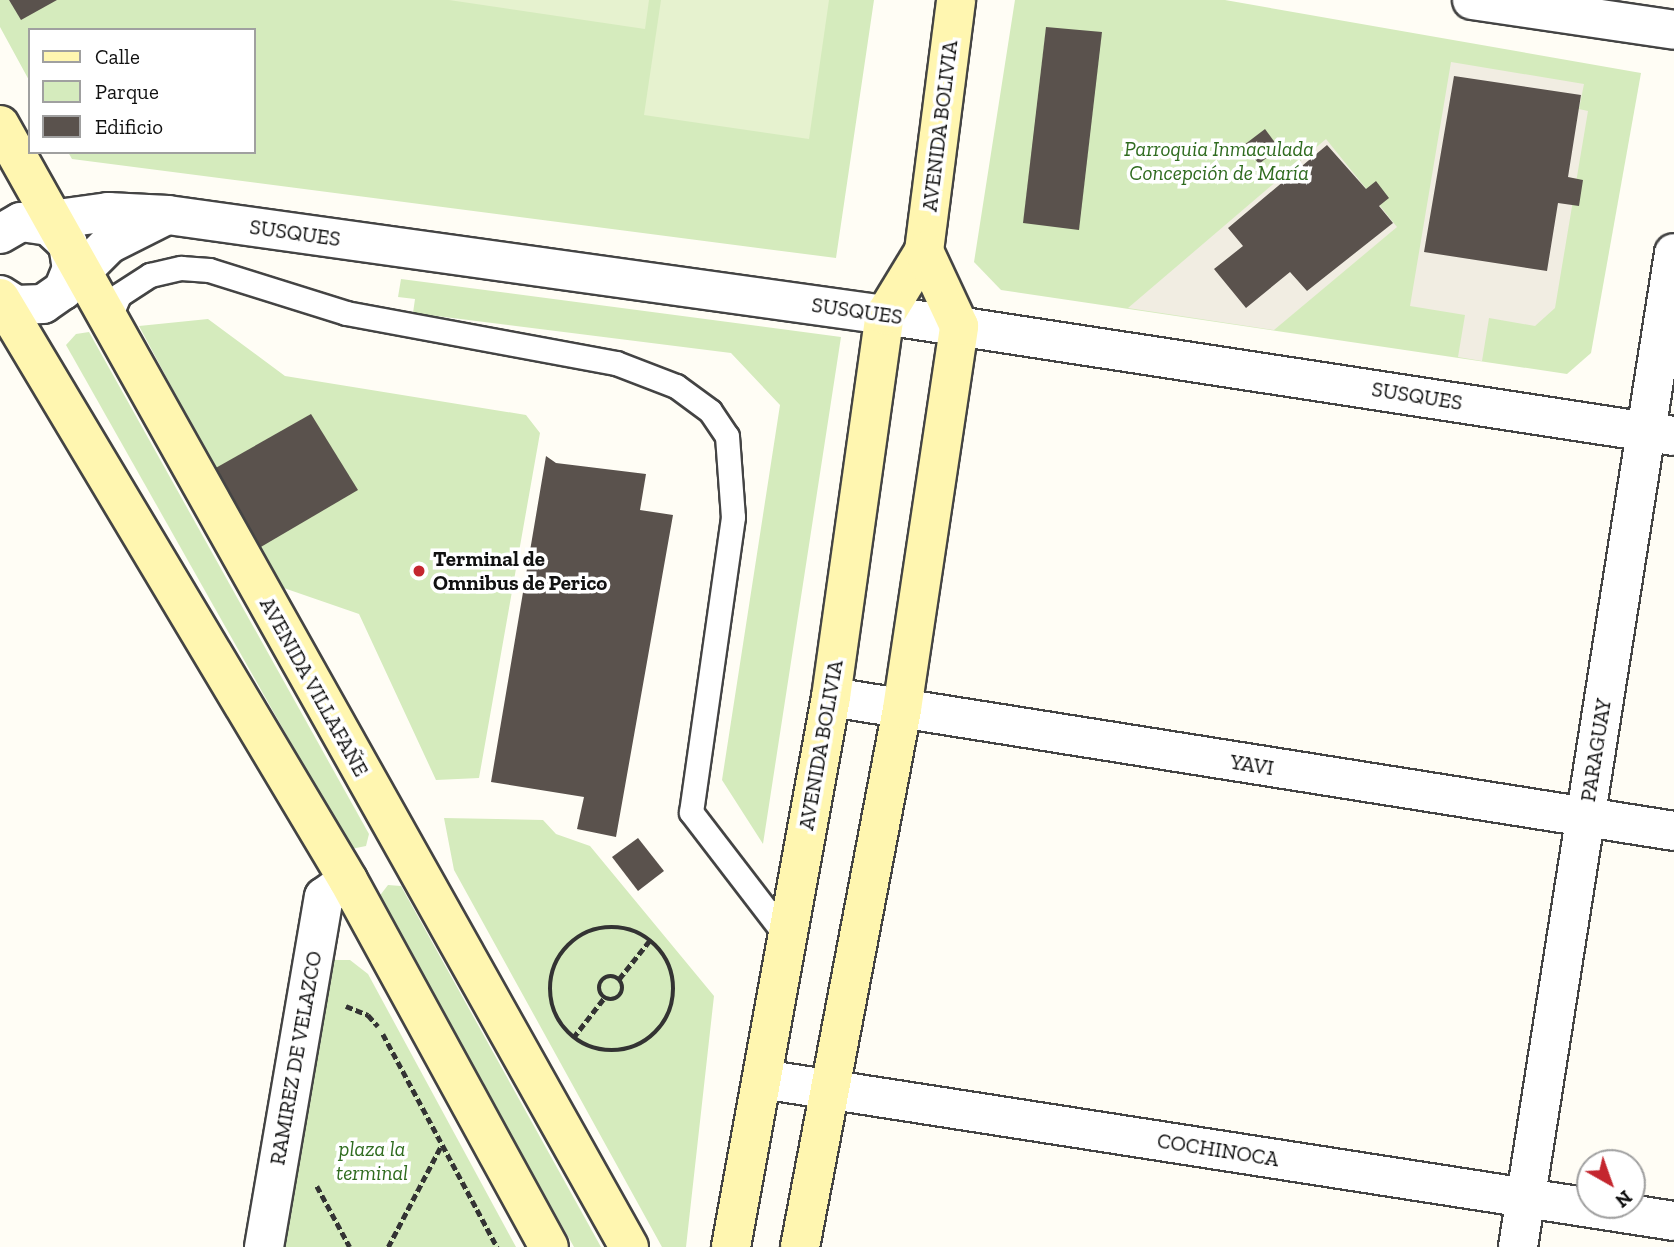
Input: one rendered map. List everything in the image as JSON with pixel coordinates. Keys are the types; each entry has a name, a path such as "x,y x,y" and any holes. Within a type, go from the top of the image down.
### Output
{"street":[{"name":"AVENIDA BOLIVIA","path":"731,1247 831,697 885,315 924,251 956,0"},
{"path":"1472,0 1674,30"},
{"name":"AVENIDA VILLAFAÑE","path":"0,125 34,276 348,880 549,1247"},
{"name":"SUSQUES","path":"0,234 21,222 34,276 108,212 168,215 885,315 1660,434"},
{"path":"34,276 168,215"},
{"path":"800,1247 901,709 959,326 924,251"},
{"name":"PARAGUAY","path":"1518,1247 1586,817 1660,434 1674,253"},
{"name":"AVENIDA VILLAFAÑE","path":"34,276 109,319 629,1247"},
{"name":"YAVI","path":"831,697 1674,831"},
{"name":"RAMIREZ DE VELAZCO","path":"264,1247 324,897 348,880"},
{"name":"COCHINOCA","path":"762,1079 1674,1221"}],"lane":[{"path":"109,319 119,295 150,275 181,268 209,270 346,313 616,363 676,386 710,411 727,436 733,517 691,812 786,936"}],"path":[{"path":"611,926 632,930 650,940 664,954 675,990 662,1025 632,1048 592,1048 573,1038 552,1006 552,968 561,952 592,929 611,926"},
{"path":"619,979 612,976 601,981 599,989 604,998 613,1001 622,994 619,979 650,940"},
{"path":"573,1038 604,998"},
{"path":"338,1006 356,1009 376,1022 498,1247"},
{"path":"388,1247 442,1146"},
{"path":"315,1182 350,1247"}],"green space":[{"path":"0,0 874,0 836,258 72,159 69,154 256,154 256,28 28,28 28,78 0,27"},
{"path":"449,0 649,0 645,29"},
{"path":"661,0 829,0 809,139 644,115"},
{"name":"Parroquia Inmaculada Concepción de María","path":"1015,0 1225,0 1641,73 1591,353 1567,374 1001,290 974,262"},
{"path":"401,279 841,337 763,844 722,780 780,405 731,353 413,313 415,299 398,297"},
{"path":"208,319 285,376 526,415 540,433 479,778 436,780 359,614 278,586 139,326"},
{"path":"89,332 369,834 366,846 351,849 66,345 76,334"},
{"path":"444,818 543,820 556,834 590,846 714,996 686,1247 662,1247 454,870"},
{"path":"388,885 401,886 601,1247 574,1247 378,898"},
{"name":"plaza la terminal","path":"333,960 350,960 368,974 516,1247 272,1247"}],"shaded area":[{"path":"1451,62 1584,84 1579,109 1588,111 1555,308 1535,326 1489,318 1482,361 1458,357 1465,315 1410,306"},
{"path":"1326,139 1397,227 1274,330 1128,308"}],"building":[{"path":"9,0 57,0 21,20"},
{"path":"1046,27 1102,32 1079,230 1023,223"},
{"path":"1454,76 1581,95 1568,177 1583,180 1579,206 1558,203 1547,271 1424,252"},
{"path":"1265,129 1279,148 1259,164 1244,145"},
{"path":"1327,145 1366,189 1376,181 1389,198 1379,206 1393,223 1307,291 1290,272 1246,308 1214,269 1243,246 1228,228"},
{"path":"311,414 358,490 254,551 205,474"},
{"path":"546,456 556,463 646,474 640,510 673,515 616,837 577,829 584,797 491,782"},
{"path":"638,838 664,871 638,891 612,857"}],"place":[{"name":"Terminal de Omnibus de Perico","path":"419,571"}]}
